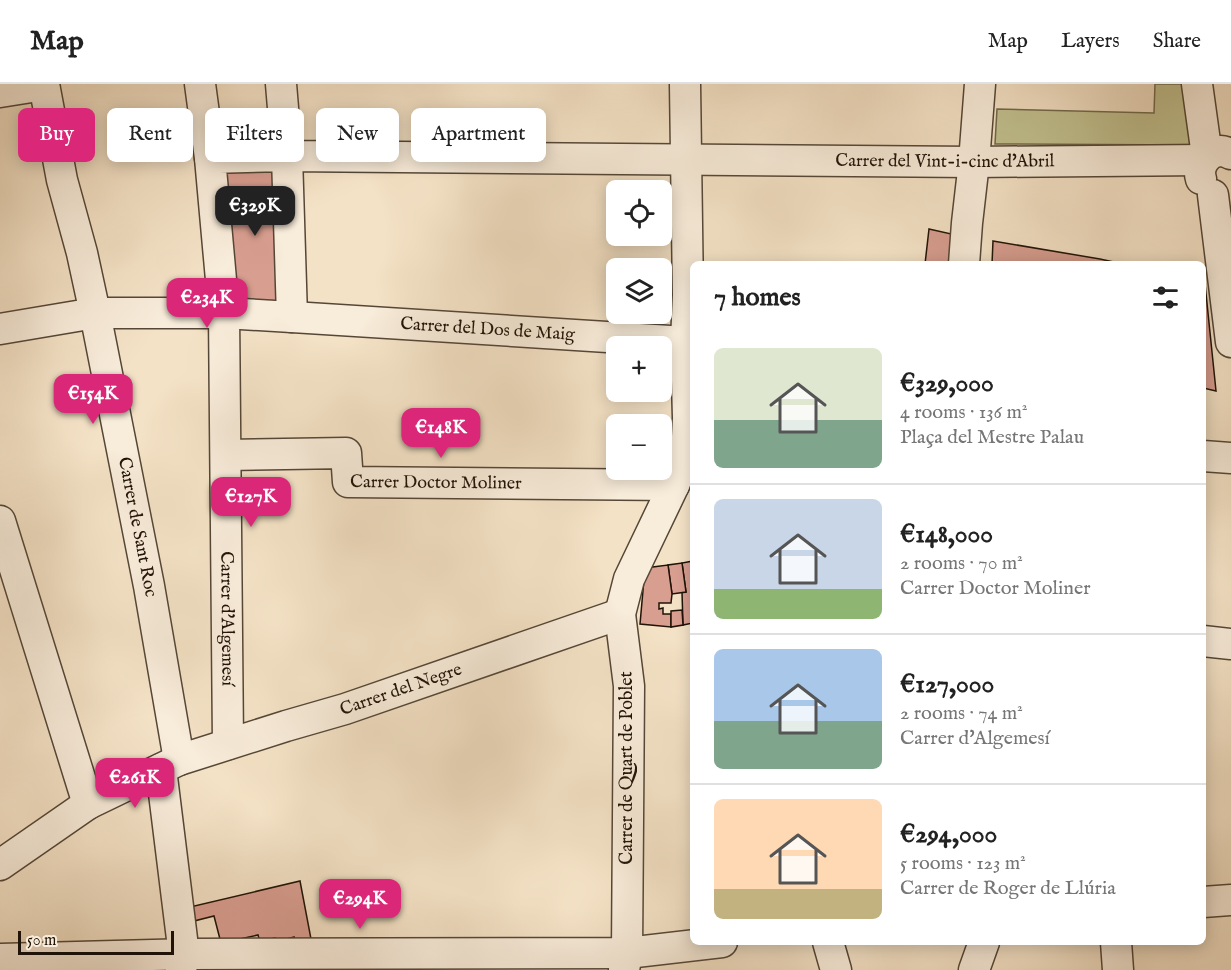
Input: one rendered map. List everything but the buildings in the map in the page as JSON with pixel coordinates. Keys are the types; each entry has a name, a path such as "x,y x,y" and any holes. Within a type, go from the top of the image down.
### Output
{"street":[{"path":"0,92 44,84"},
{"name":"Carrer de Sant Roc","path":"44,84 62,180 95,313 149,586 170,765 183,963"},
{"name":"Carrer d'Algemesí","path":"200,84 205,121"},
{"path":"281,84 283,108"},
{"path":"685,84 690,262"},
{"path":"964,261 980,84"},
{"path":"1197,84 1218,155"},
{"path":"1213,84 1218,155 1199,173 1203,186 1222,194 1231,342"},
{"name":"Carrer del Vint-i-cinc d'Abril","path":"304,156 974,162 1218,155"},
{"name":"Carrer d'Algemesí","path":"210,162 224,313 228,744"},
{"path":"287,162 292,317"},
{"path":"684,471 690,418 686,342 690,305"},
{"name":"Carrer del Dos de Maig","path":"0,329 95,313 224,313 686,342"},
{"name":"Carrer Doctor Moliner","path":"226,455 346,453 348,482 684,471"},
{"path":"1206,456 1231,458"},
{"name":"Carrer de Quart de Poblet","path":"625,961 629,686 620,614 628,579 684,471"},
{"path":"0,521 88,804"},
{"name":"Carrer del Negre","path":"0,865 88,804 170,765 228,744 345,709 620,614"},
{"path":"1206,902 1231,900"},
{"path":"0,959 183,963 625,961 707,945"},
{"path":"829,945 836,970"},
{"path":"974,970 983,945"},
{"path":"1116,945 1118,970"}],"shaded area":[{"path":"1155,84 1182,84 1193,145 995,144 997,109 1154,113"}]}
